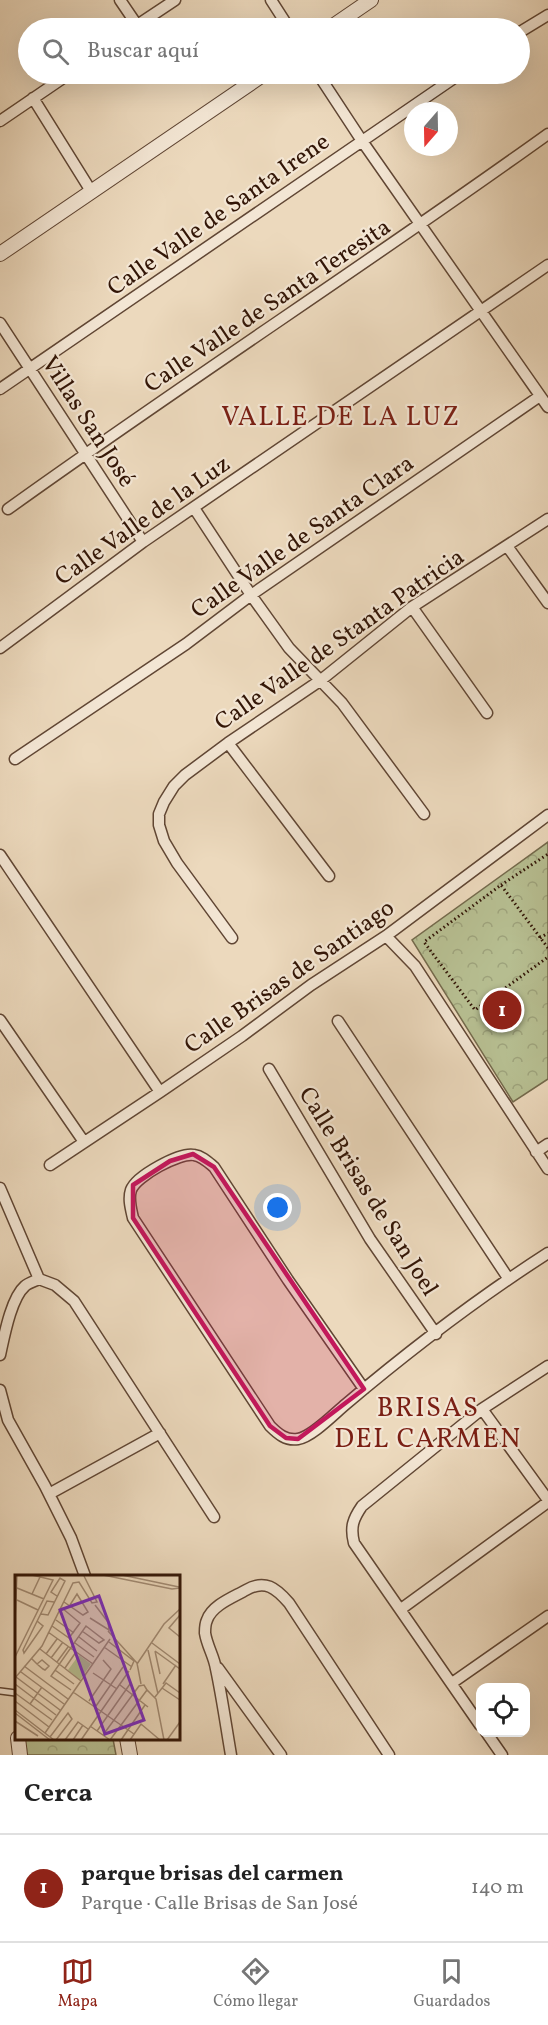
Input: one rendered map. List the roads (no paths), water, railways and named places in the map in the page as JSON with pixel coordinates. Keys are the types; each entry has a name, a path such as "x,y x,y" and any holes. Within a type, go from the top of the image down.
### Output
{"street":[{"path":"120,0 130,18"},
{"path":"148,18 175,0"},
{"path":"271,0 283,18"},
{"path":"345,18 371,0"},
{"path":"530,26 548,15"},
{"path":"0,121 54,84"},
{"path":"0,254 249,84"},
{"path":"325,84 548,407"},
{"name":"Calle Valle de Santa Irene","path":"0,389 445,84"},
{"path":"33,98 91,191"},
{"name":"Calle Valle de Santa Teresita","path":"8,509 421,225 548,134"},
{"name":"Calle Valle de la Luz","path":"0,648 143,542 548,265"},
{"name":"Villas San José","path":"0,323 143,542"},
{"name":"Calle Valle de Santa Clara","path":"15,759 186,644 251,595 540,396"},
{"path":"194,508 289,648 342,703 424,814"},
{"name":"Calle Valle de Stanta Patricia","path":"232,938 177,863 164,841 159,825 159,814 174,786 228,743 321,680 412,607 548,519"},
{"path":"507,546 548,603"},
{"path":"412,607 487,713"},
{"path":"228,743 329,876"},
{"name":"Calle Brisas de Santiago","path":"50,1165 386,936 548,815"},
{"path":"0,855 160,1092"},
{"path":"386,936 415,966 548,1169"},
{"path":"0,1020 84,1142"},
{"path":"338,1021 508,1278"},
{"name":"Calle Brisas de San Joel","path":"269,1069 370,1239 436,1334"},
{"path":"536,1152 548,1144"},
{"path":"364,1389 288,1280 214,1167 193,1154 179,1157 141,1177 133,1185 129,1203 133,1218 263,1416 279,1435 286,1438 298,1439 305,1436 508,1278 548,1253"},
{"path":"0,1188 39,1280"},
{"path":"0,1355 10,1315 25,1286 39,1280 55,1285 74,1301 214,1517"},
{"path":"476,1719 354,1543 351,1530 362,1506 482,1409 548,1366"},
{"path":"0,1390 8,1420 71,1538 85,1575"},
{"path":"400,1608 548,1501 482,1409"},
{"path":"49,1494 160,1433"},
{"path":"231,1755 216,1665 205,1632 207,1618 211,1613 253,1586 261,1584 279,1591 289,1603 389,1755"},
{"path":"452,1683 548,1616"},
{"path":"216,1665 281,1755"},
{"path":"489,1737 502,1755"},
{"path":"18,1740 20,1755"},
{"path":"127,1740 130,1755"}],"lane":[{"path":"0,1691 15,1693"}],"place":[{"name":"parque brisas del carmen","path":"502,1010"}],"district":[{"name":"VALLE DE LA LUZ","path":"341,416"},
{"name":"BRISAS DEL CARMEN","path":"428,1422"}]}
